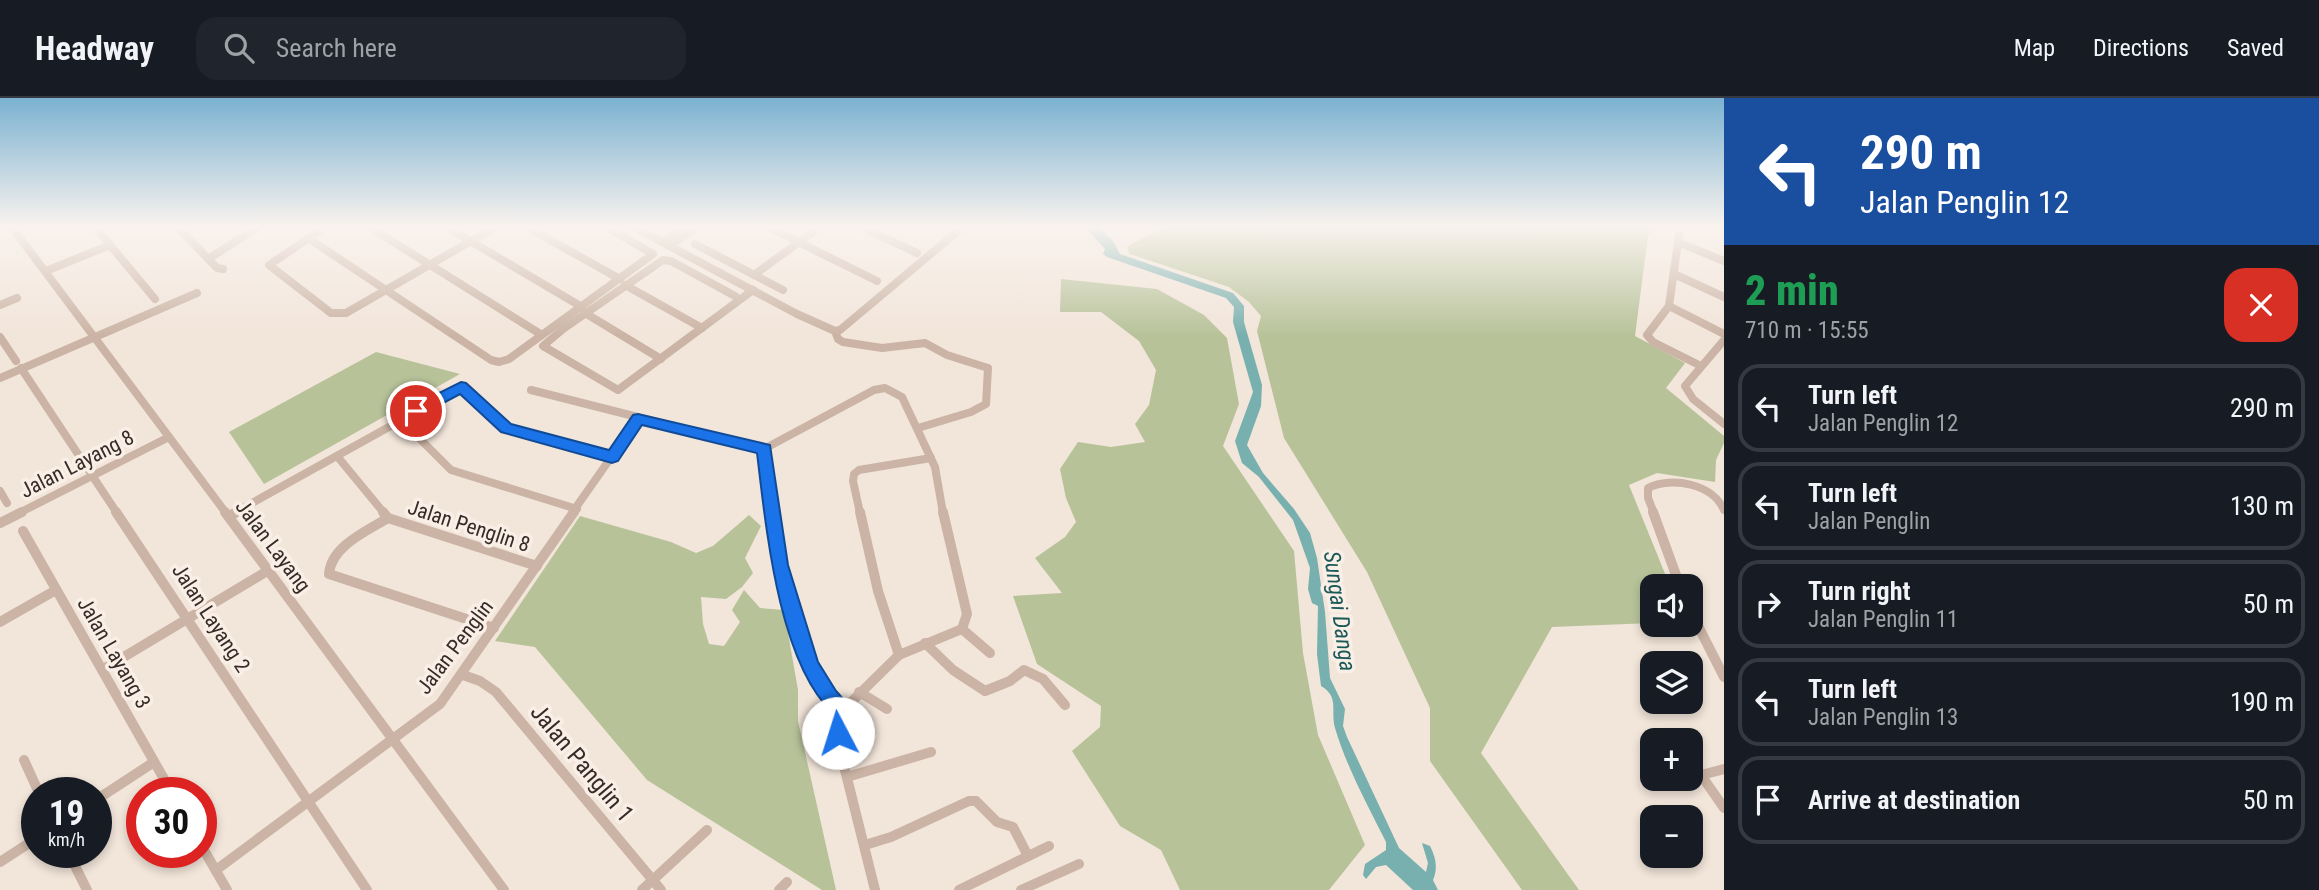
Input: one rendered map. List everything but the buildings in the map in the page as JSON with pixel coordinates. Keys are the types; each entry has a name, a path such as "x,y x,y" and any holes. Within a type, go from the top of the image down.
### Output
{"street":[{"name":"Jalan Layang","path":"40,263 504,890"},
{"path":"46,271 65,263"},
{"path":"126,263 155,299"},
{"path":"212,263 222,269"},
{"path":"271,263 270,268 331,313 346,313 429,264 542,335"},
{"path":"345,263 495,362 509,359 584,310"},
{"path":"506,263 661,359"},
{"path":"589,263 702,328"},
{"path":"642,263 543,346 615,390 753,290"},
{"path":"622,282 660,263"},
{"path":"672,263 736,296"},
{"path":"702,263 837,330"},
{"path":"731,263 783,290"},
{"path":"754,275 770,263"},
{"path":"841,263 877,281"},
{"path":"837,330 919,263"},
{"path":"1675,263 1669,306 1647,335 1653,342 1701,366"},
{"path":"1674,274 1724,297"},
{"path":"0,378 19,365 197,293"},
{"path":"0,305 18,298"},
{"path":"1669,306 1724,334"},
{"path":"837,330 838,339 857,345 882,348 925,343 947,355 988,368 985,404 971,412 918,428"},
{"name":"Jalan Layang 2","path":"0,337 367,890"},
{"path":"1724,340 1685,386 1693,399 1724,424"},
{"path":"531,390 764,449 874,390 885,388 902,397 931,458 967,614 962,629"},
{"path":"229,516 461,389 506,428 612,457"},
{"name":"Jalan Penglin","path":"216,870 440,704 463,675 638,419"},
{"path":"401,420 450,470 577,509"},
{"name":"Jalan Layang 8","path":"0,523 169,437"},
{"path":"764,449 775,544 806,653 820,683 844,710"},
{"name":"Jalan Penglin 8","path":"337,456 388,518 537,566"},
{"path":"900,655 878,591 853,481 854,474 859,470 931,458"},
{"path":"1677,574 1647,492 1655,483 1676,484 1711,492 1718,498 1724,510"},
{"path":"0,491 7,503"},
{"path":"388,518 348,543 331,563 330,573 494,628"},
{"name":"Jalan Layang 3","path":"23,531 163,777"},
{"path":"102,670 269,570"},
{"path":"0,622 56,590"},
{"path":"875,890 838,742 844,710 859,692 900,655 962,629"},
{"path":"962,629 990,653"},
{"path":"1703,636 1724,677"},
{"path":"925,643 953,670 985,691 1010,681 1024,670 1034,672 1045,679 1065,705"},
{"name":"Jalan Panglin 1","path":"463,675 480,681 496,692 662,890"},
{"path":"859,692 887,709"},
{"path":"847,777 931,752"},
{"path":"24,760 32,777"},
{"path":"112,790 154,762"},
{"path":"1724,769 1701,775 1724,808"},
{"path":"865,845 891,837 969,801 976,801 997,822 1013,827 1028,856"},
{"path":"642,890 707,830"},
{"path":"959,890 1049,846"},
{"path":"0,862 21,848"},
{"path":"1021,890 1079,864"},
{"path":"76,868 86,890"},
{"path":"216,870 227,890"}],"green space":[{"path":"1157,263 1644,263 1635,336 1685,363 1666,388 1724,436 1724,443 1716,460 1715,482 1657,473 1629,485 1665,574 1640,574 1640,623 1552,627 1481,753 1579,890 1522,890 1430,761 1430,708 1367,572 1284,438 1257,331 1261,316 1249,302 1229,287"},
{"path":"1061,279 1157,289 1204,315 1227,338 1239,404 1223,446 1294,551 1303,653 1318,735 1365,845 1329,890 1180,890 1161,850 1120,826 1072,751 1100,727 1101,706 1037,664 1013,596 1062,593 1035,558 1065,537 1076,522 1066,498 1060,469 1078,442 1111,447 1145,442 1135,424 1149,405 1156,370 1139,341 1101,312 1060,312"},
{"path":"376,352 460,374 264,484 229,432"},
{"path":"749,515 761,526 745,558 753,573 742,587 726,599 701,597 703,624 709,644 724,646 740,622 732,610 744,590 760,608 784,610 798,690 798,721 836,890 822,890 647,780 535,647 495,641 580,516 671,542 696,553 713,546"}],"water":[{"path":"1124,263 1146,263 1233,293 1244,306 1244,322 1262,385 1261,406 1247,445 1263,473 1294,509 1310,533 1317,558 1325,612 1330,678 1345,709 1343,726 1347,737 1399,848 1426,872 1428,863 1422,843 1430,846 1436,863 1433,880 1438,890 1413,890 1386,865 1376,867 1366,879 1363,875 1365,864 1386,850 1386,842 1345,757 1335,728 1332,700 1327,690 1321,686 1317,654 1318,606 1312,603 1308,589 1310,568 1293,520 1259,477 1242,463 1235,441 1253,392 1233,322 1234,307 1226,298"}],"route":[{"path":"416,411 461,387 506,428 612,457 638,419 764,449 780,565 809,665 830,697 844,710 838,733"}],"water label":[{"name":"Sungai Danga","path":"1340,611"}]}
